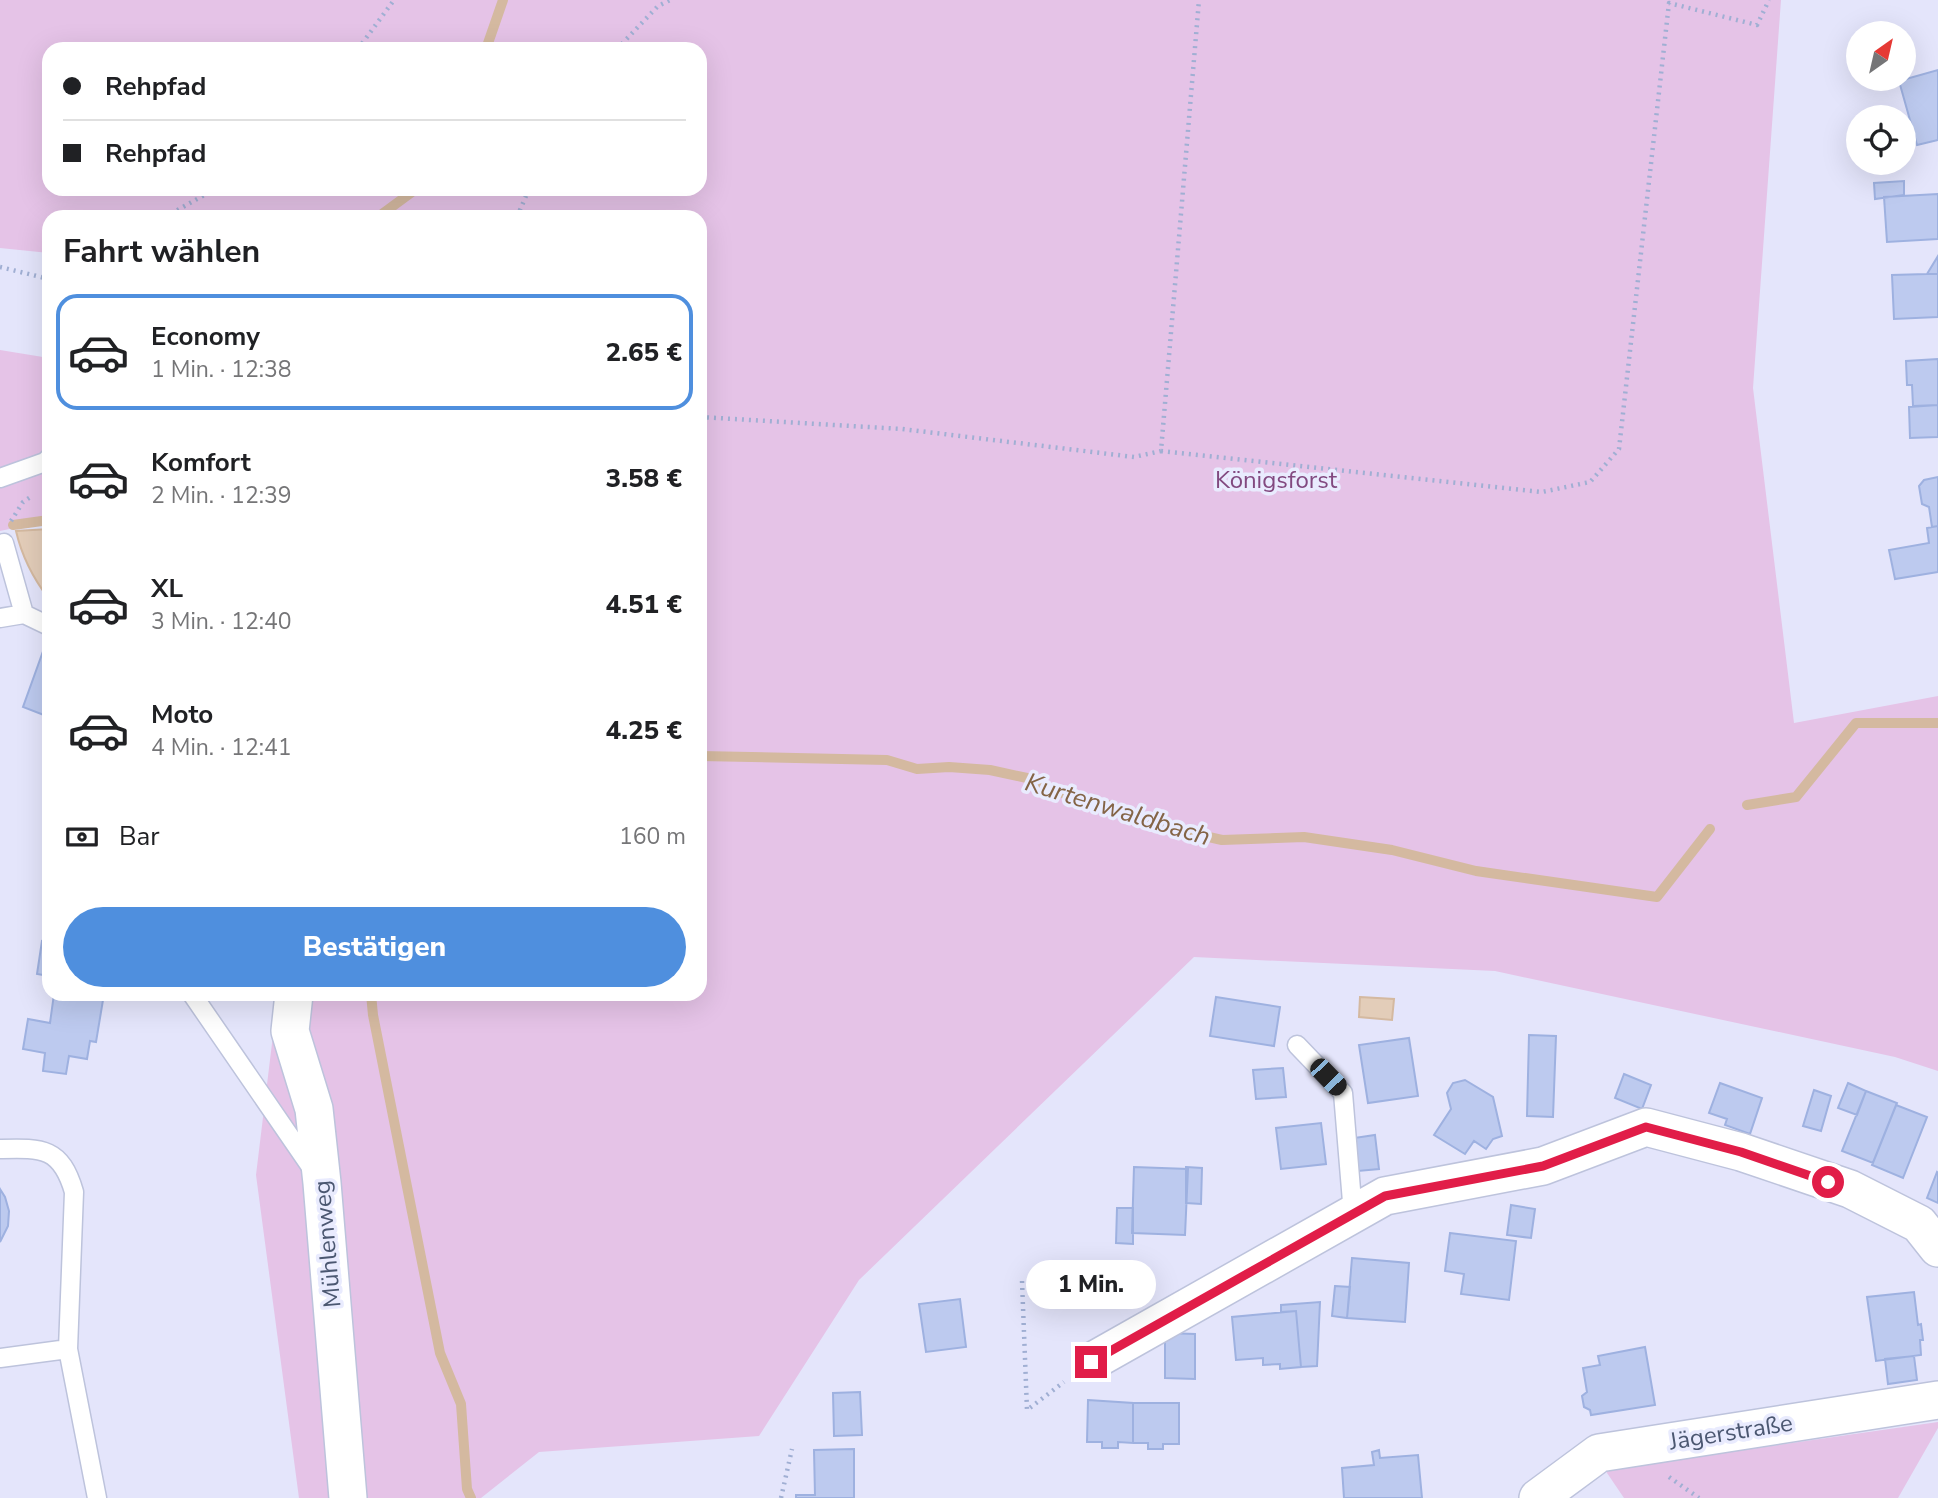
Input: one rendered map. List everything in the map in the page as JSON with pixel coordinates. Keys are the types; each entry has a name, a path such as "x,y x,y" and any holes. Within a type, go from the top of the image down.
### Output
{"street":[{"name":"Mühlenweg","path":"293,1001 290,1031 314,1110 348,1498"},
{"path":"1091,1362 1385,1196 1543,1166 1646,1127 1741,1152 1850,1189 1919,1224 1938,1248"},
{"name":"Jägerstraße","path":"1538,1498 1599,1453 1938,1400"}],"lane":[{"path":"0,478 42,461"},
{"path":"4,543 24,614"},
{"path":"0,618 24,614 42,623"},
{"path":"197,1001 322,1183"},
{"path":"1297,1045 1343,1093 1353,1214"},
{"path":"0,1149 38,1148 56,1156 68,1172 74,1192 68,1349 97,1498"},
{"path":"0,1358 68,1349"}],"path":[{"path":"363,42 394,0"},
{"path":"624,42 658,6 670,0"},
{"path":"1161,451 1199,0"},
{"path":"707,417 902,429 1135,457 1161,451 1542,492 1590,482 1619,449 1669,2 1757,25 1769,0"},
{"path":"178,210 202,196"},
{"path":"0,267 42,277"},
{"path":"9,524 23,502 41,490"},
{"path":"1022,1281 1027,1410 1091,1362"},
{"path":"781,1498 792,1450"}],"green space":[{"name":"Königsforst","path":"0,0 1781,0 1753,388 1794,723 1938,696 1938,1071 1895,1057 1495,971 1194,957 859,1280 759,1436 539,1452 481,1498 299,1498 256,1175 277,1001 707,1001 707,210 42,210 42,252 0,248"},
{"path":"0,350 42,357 42,525 0,531"},
{"path":"1938,1422 1938,1428 1898,1498 1624,1498 1605,1470"}],"shaded area":[{"path":"42,529 42,589 28,566 16,531"},
{"path":"1360,997 1394,999 1392,1020 1359,1017"}],"building":[{"path":"1938,70 1938,140 1917,145 1916,105 1906,105 1902,91 1916,91 1916,76"},
{"path":"1904,181 1904,195 1875,199 1874,183"},
{"path":"1938,194 1938,239 1887,242 1884,197"},
{"path":"1938,256 1938,274 1927,274"},
{"path":"1938,274 1938,317 1894,319 1892,275"},
{"path":"1938,359 1938,405 1913,406 1912,385 1907,385 1906,361"},
{"path":"1938,405 1938,437 1910,438 1909,407"},
{"path":"1938,477 1938,526 1932,527 1929,507 1922,504 1919,486 1924,480"},
{"path":"1938,526 1938,572 1895,579 1889,550 1929,543 1927,528"},
{"path":"42,654 42,714 23,707"},
{"path":"42,941 42,975 37,974"},
{"path":"1216,997 1280,1007 1274,1046 1210,1036"},
{"path":"53,1001 103,1001 96,1042 90,1041 87,1059 69,1056 66,1074 43,1071 45,1053 23,1049 28,1019 50,1023"},
{"path":"1529,1035 1556,1036 1553,1117 1527,1116"},
{"path":"1409,1038 1418,1096 1368,1103 1359,1045"},
{"path":"1283,1068 1286,1097 1256,1099 1253,1070"},
{"path":"1624,1074 1651,1085 1642,1109 1615,1098"},
{"path":"1465,1080 1493,1097 1502,1136 1493,1139 1486,1149 1474,1141 1465,1154 1434,1135 1451,1109 1447,1093 1453,1083"},
{"path":"1720,1083 1762,1098 1750,1134 1725,1125 1727,1119 1709,1113"},
{"path":"1848,1083 1866,1091 1857,1115 1838,1108"},
{"path":"1814,1090 1831,1096 1821,1131 1803,1126"},
{"path":"1866,1091 1897,1103 1873,1163 1842,1151"},
{"path":"1896,1105 1927,1117 1903,1178 1872,1165"},
{"path":"1321,1123 1326,1164 1281,1169 1276,1128"},
{"path":"1375,1135 1379,1169 1358,1171 1354,1138"},
{"path":"1134,1167 1188,1169 1185,1235 1132,1233"},
{"path":"1186,1167 1202,1168 1201,1204 1186,1203"},
{"path":"1938,1173 1938,1203 1927,1198"},
{"path":"0,1189 9,1211 8,1226 0,1242"},
{"path":"1511,1205 1535,1209 1531,1238 1507,1235"},
{"path":"1117,1208 1133,1208 1133,1244 1116,1243"},
{"path":"1450,1233 1516,1241 1509,1300 1461,1294 1464,1274 1445,1271"},
{"path":"1352,1258 1409,1263 1405,1322 1347,1318"},
{"path":"1335,1286 1350,1287 1347,1318 1332,1316"},
{"path":"1914,1292 1918,1325 1921,1324 1923,1340 1920,1340 1921,1355 1876,1361 1867,1297"},
{"path":"960,1299 966,1347 926,1352 919,1304"},
{"path":"1320,1302 1317,1366 1301,1367 1296,1311 1281,1312 1281,1305"},
{"path":"1296,1311 1301,1367 1280,1369 1280,1364 1263,1365 1263,1358 1236,1360 1232,1317"},
{"path":"1165,1333 1195,1334 1195,1379 1165,1378"},
{"path":"1645,1347 1655,1405 1591,1415 1590,1410 1584,1407 1582,1396 1587,1392 1583,1368 1600,1365 1598,1356"},
{"path":"1914,1356 1917,1380 1888,1384 1885,1359"},
{"path":"860,1392 862,1435 834,1436 833,1393"},
{"path":"1088,1400 1133,1403 1133,1443 1118,1442 1118,1448 1102,1448 1102,1442 1087,1442"},
{"path":"1133,1403 1179,1403 1179,1444 1163,1444 1163,1449 1148,1449 1148,1443 1133,1443"},
{"path":"854,1449 854,1498 796,1498 796,1495 815,1495 814,1450"},
{"path":"1379,1450 1380,1458 1418,1455 1422,1498 1344,1498 1342,1468 1374,1465 1372,1452"}],"waterway":[{"path":"488,42 503,0"},
{"path":"388,210 406,196"},
{"name":"Kurtenwaldbach","path":"13,525 42,521"},
{"name":"Kurtenwaldbach","path":"1747,805 1796,797 1856,723 1938,723"},
{"name":"Kurtenwaldbach","path":"707,756 887,760 917,769 949,767 990,770 1027,778 1074,798 1111,806 1143,822 1222,840 1304,837 1392,850 1476,871 1657,897 1710,829"},
{"path":"372,1001 440,1353 461,1404 467,1489 471,1498"}],"route":[{"path":"1091,1362 1385,1196 1543,1166 1646,1127 1741,1152 1828,1182"}]}
